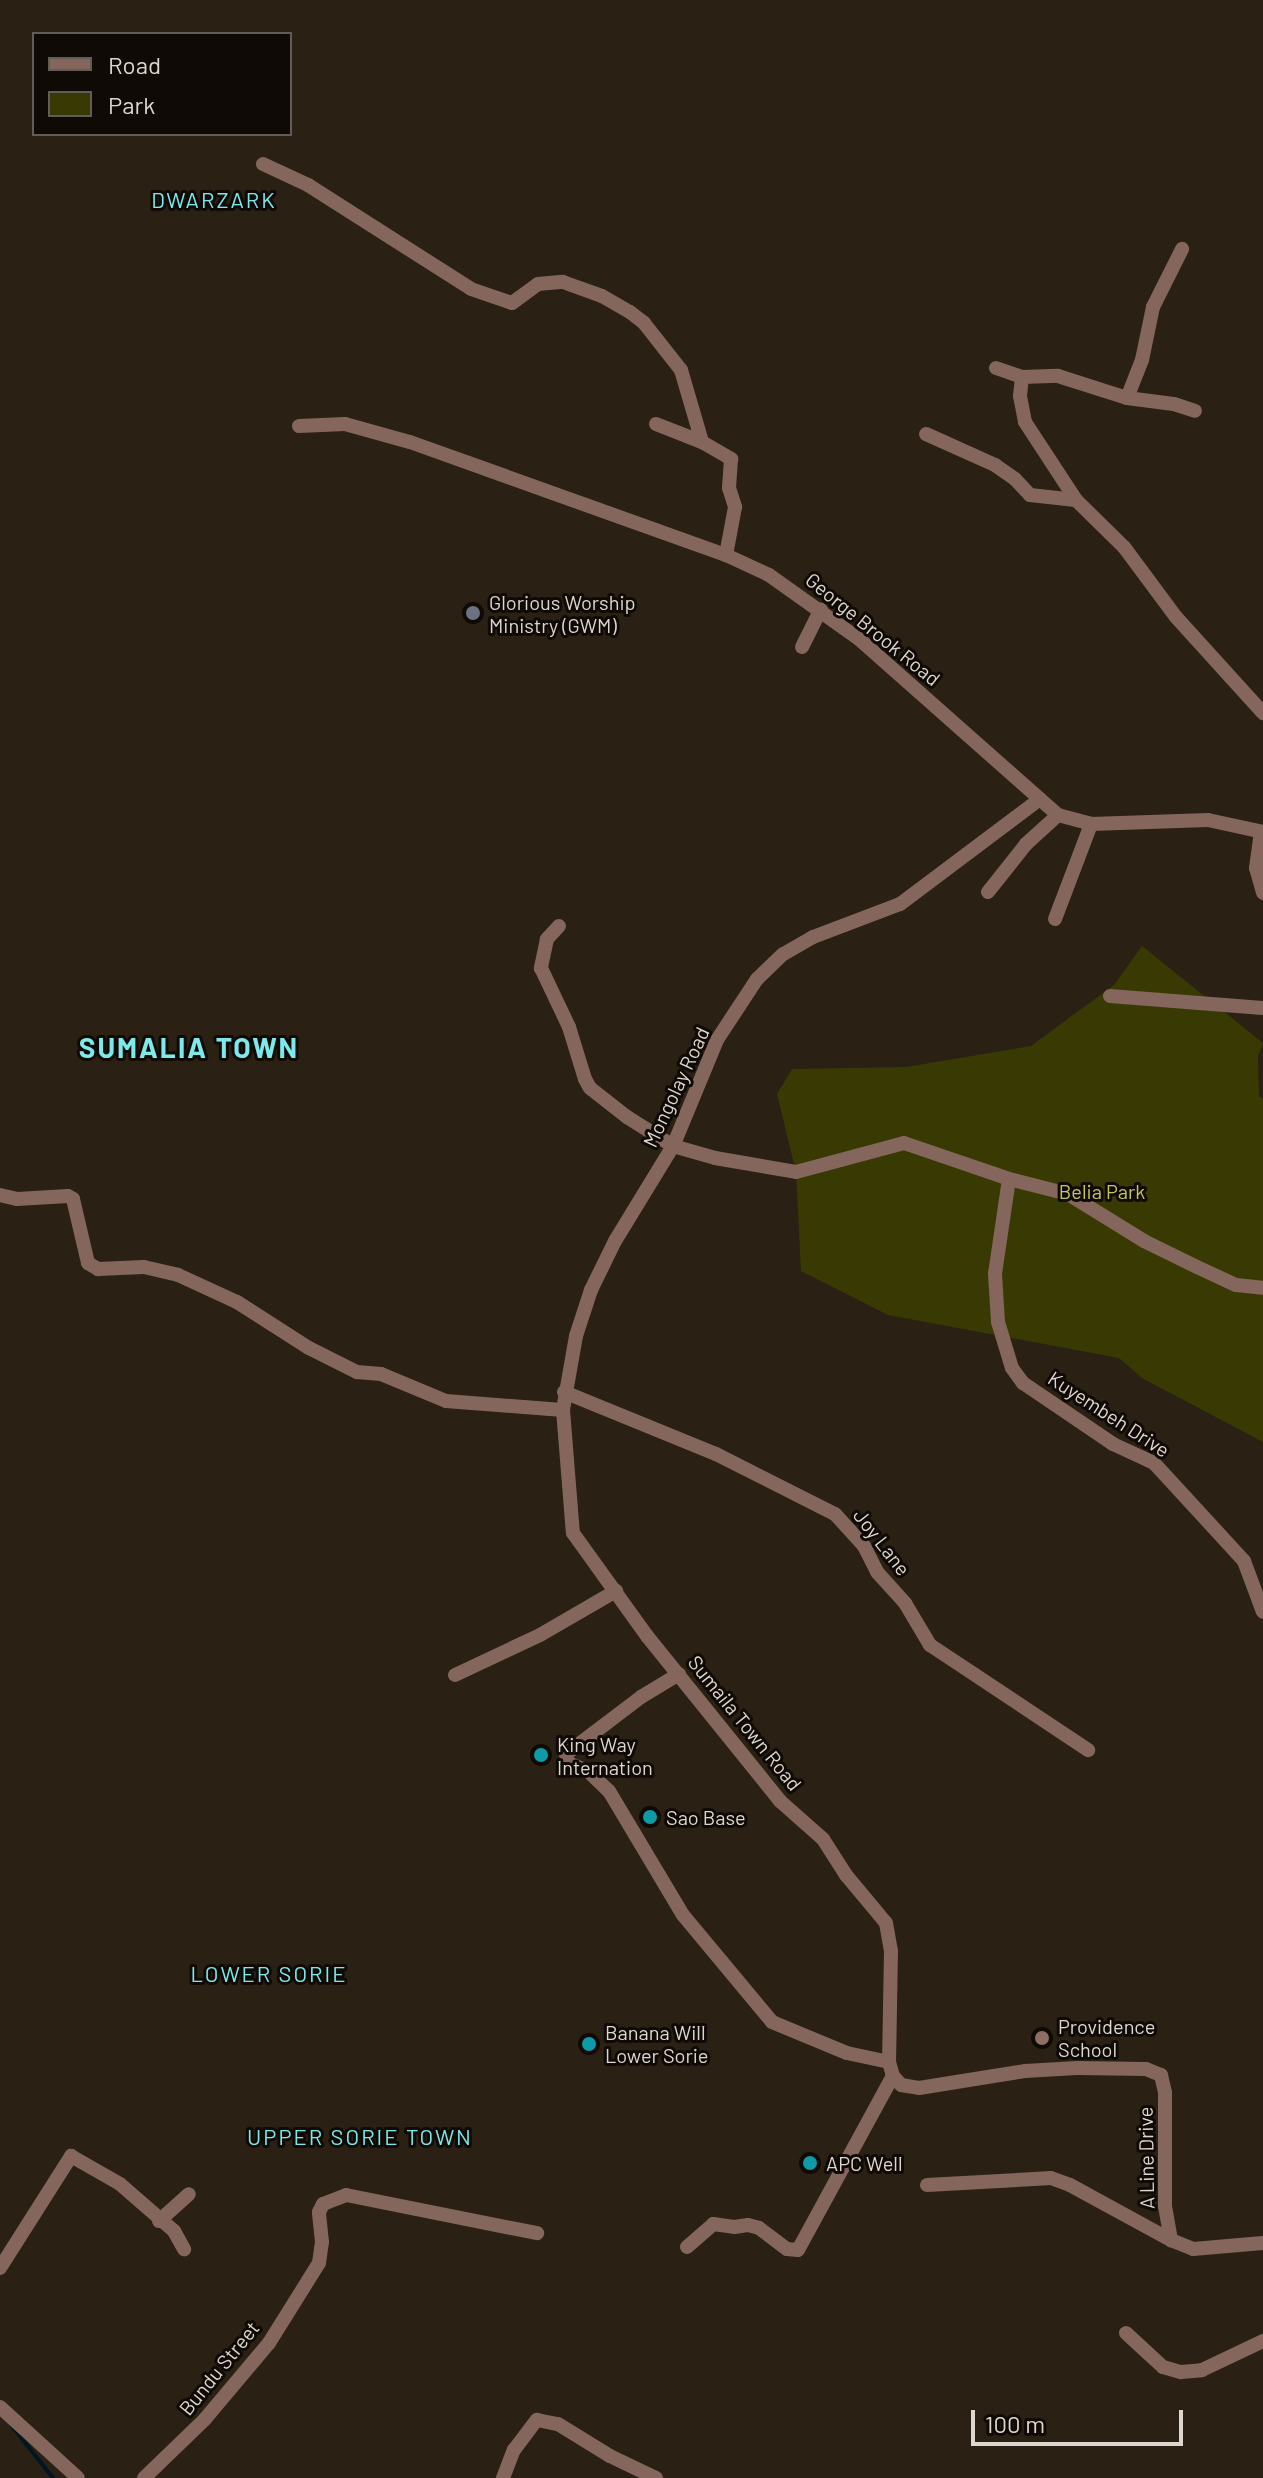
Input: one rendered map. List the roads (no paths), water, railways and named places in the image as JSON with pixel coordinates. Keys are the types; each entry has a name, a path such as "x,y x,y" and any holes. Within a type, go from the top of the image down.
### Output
{"street":[{"path":"263,164 308,185 471,289 512,303 538,284 563,282 602,296 630,312 644,323 681,370 702,442"},
{"path":"1127,398 1142,360 1153,307 1182,249"},
{"path":"996,368 1022,377 1058,376 1127,398 1174,404 1195,411"},
{"path":"1022,377 1020,396 1025,422 1076,500 1124,547 1176,617 1263,713"},
{"path":"656,424 702,442 731,459 729,488 735,507 726,555"},
{"name":"George Brook Road","path":"299,426 358,426 726,555 769,575 821,609 961,726 1058,815 1091,824 1208,820 1262,832"},
{"path":"926,434 995,465 1030,495 1076,500"},
{"path":"802,647 821,609"},
{"name":"Mongolay Road","path":"564,1392 576,1336 591,1290 615,1241 673,1146 717,1040 757,979 772,964 806,941 900,904 1040,799"},
{"path":"988,892 1026,844 1058,815"},
{"path":"1055,919 1091,824"},
{"path":"1262,832 1256,868 1263,893"},
{"path":"559,926 547,939 541,968 569,1027 585,1079 590,1088 627,1117 673,1146 730,1161 796,1172 904,1143 1009,1179 1068,1194 1144,1241 1236,1285 1263,1288"},
{"path":"1110,996 1263,1008"},
{"name":"Kuyembeh Drive","path":"1009,1179 995,1274 998,1322 1012,1368 1023,1383 1113,1444 1154,1463 1244,1561 1263,1612"},
{"path":"0,1195 17,1199 68,1196 73,1199 88,1263 98,1269 144,1267 178,1275 237,1302 309,1348 357,1372 381,1374 446,1401 563,1410"},
{"name":"Sumaila Town Road","path":"564,1392 573,1533 647,1636 780,1801 823,1839 846,1875 886,1923 891,1950 891,2069"},
{"name":"Joy Lane","path":"564,1392 716,1454 835,1514 864,1546 877,1572 905,1603 930,1645 1088,1750"},
{"path":"455,1675 540,1635 616,1591"},
{"path":"679,1674 641,1697 566,1754 568,1763 588,1771 609,1791 683,1915 772,2022 891,2069 798,2250 787,2249 759,2228 713,2224 687,2247"},
{"name":"A Line Drive","path":"891,2069 901,2085 911,2088 1025,2071 1077,2068 1146,2069 1161,2075 1165,2093 1165,2206 1171,2240"},
{"path":"0,2268 71,2156 120,2184 174,2231 184,2249"},
{"path":"927,2185 1051,2178 1193,2249 1263,2242"},
{"path":"159,2221 189,2194"},
{"name":"Bundu Street","path":"144,2478 205,2419 269,2343 319,2263 322,2242 319,2212 323,2204 346,2195 537,2233"},
{"path":"1126,2333 1163,2367 1181,2372 1202,2370 1263,2341"},
{"path":"0,2407 78,2478"},
{"path":"503,2478 514,2450 537,2420 558,2424 610,2456 656,2478"}],"waterway":[{"path":"12,2426 53,2478"}],"place":[{"name":"Glorious Worship Ministry (GWM)","path":"473,613"},
{"name":"King Way Internation","path":"541,1755"},
{"name":"Sao Base","path":"650,1817"},
{"name":"Providence School","path":"1042,2038"},
{"name":"Banana Will Lower Sorie","path":"589,2044"},
{"name":"APC Well","path":"810,2163"}],"district":[{"name":"DWARZARK","path":"214,200"},
{"name":"SUMALIA TOWN","path":"189,1047"},
{"name":"LOWER SORIE","path":"269,1974"},
{"name":"UPPER SORIE TOWN","path":"360,2137"}],"park label":[{"name":"Belia Park","path":"1102,1191"}]}
